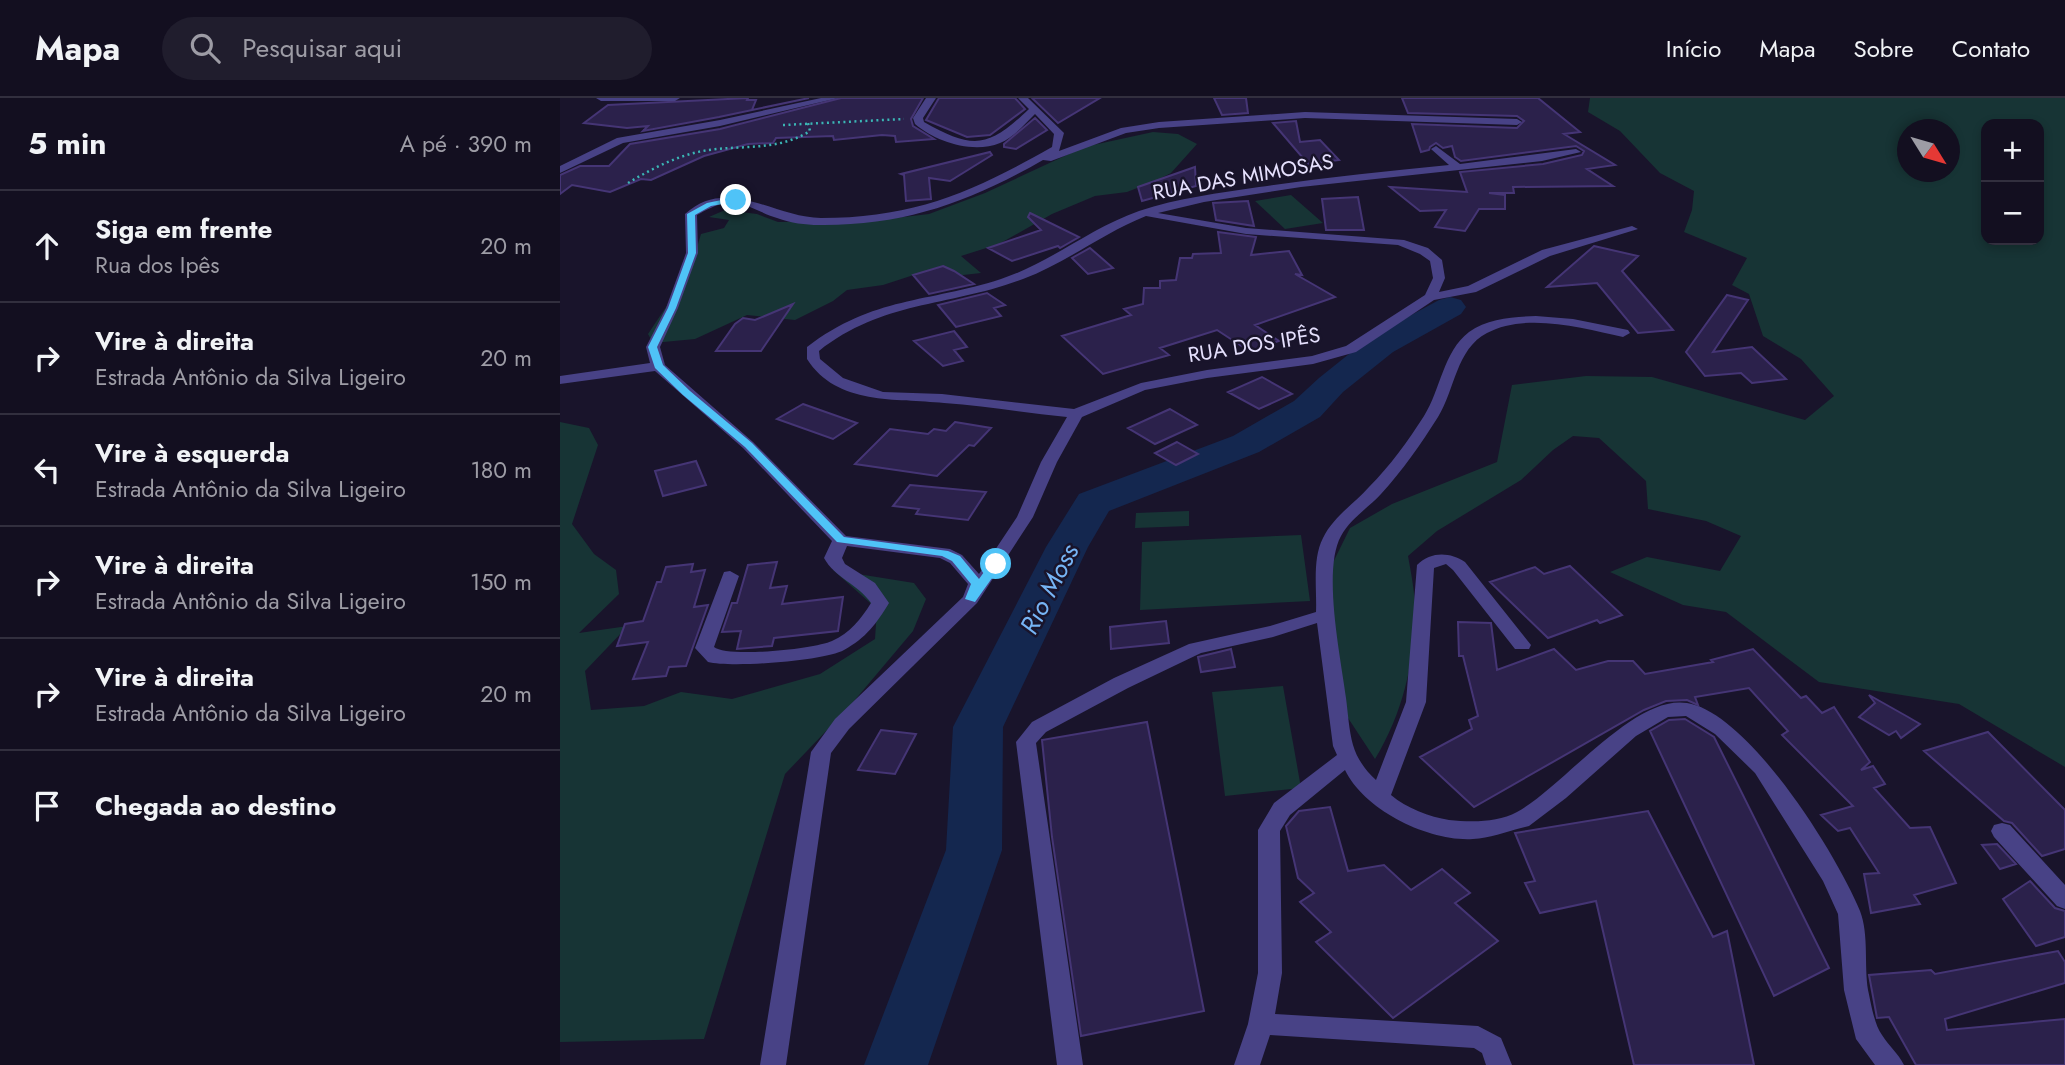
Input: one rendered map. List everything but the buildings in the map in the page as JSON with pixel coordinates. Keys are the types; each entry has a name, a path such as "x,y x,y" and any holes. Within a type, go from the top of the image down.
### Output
{"street":[{"path":"601,98 675,98"},
{"path":"560,170 620,140 708,126 833,98"},
{"path":"931,98 918,118 920,124 948,140 977,144 1007,135 1029,103 1059,133 1057,148 1024,167 944,205 895,216 801,221 751,201 736,200 700,209 691,214 692,253 672,308 653,347 659,366 686,393 748,445 841,540 944,553 956,559 977,583 971,599"},
{"path":"1024,167 1125,130 1159,125 1305,115 1517,122"},
{"path":"1436,149 1458,167"},
{"name":"RUA DAS MIMOSAS","path":"1076,414 939,398 883,396 846,385 818,368 811,358 812,349 827,336 863,316 1005,282 1075,250 1111,226 1144,214 1231,194 1291,185 1576,152"},
{"path":"1144,214 1246,231 1380,240 1412,245 1436,260 1439,278 1430,297"},
{"path":"1430,297 1472,289 1546,253 1632,229"},
{"name":"RUA DOS IPÊS","path":"1076,414 1141,387 1207,374 1313,360 1351,349 1430,297"},
{"path":"1623,333 1580,323 1543,321 1506,323 1485,328 1467,341 1454,360 1437,407 1375,492 1342,522 1328,545 1325,615 1343,746 1358,776 1392,808 1435,826 1473,831 1521,820 1559,793 1629,731 1662,712 1678,708 1698,713 1722,729 1762,768 1833,877 1850,914 1854,977 1869,1039 1891,1065"},
{"path":"560,380 659,366"},
{"path":"773,1065 821,752 842,724 971,599 1025,517 1049,462 1076,414"},
{"path":"730,576 704,648 715,658 747,660 836,647 865,627 880,603 869,587 838,568 833,558 841,540"},
{"path":"1380,797 1416,702 1426,565 1448,558 1459,566 1522,645"},
{"path":"1070,1065 1026,741 1040,727 1121,683 1196,648 1273,631 1325,615"},
{"path":"1247,1065 1261,1024 1270,973 1269,830 1282,809 1349,757"},
{"path":"2002,831 2065,900"},
{"path":"1261,1024 1479,1037 1492,1046 1499,1065"}],"path":[{"path":"775,125 918,118"},
{"path":"628,183 679,157 699,152 790,144 810,131 808,123"}],"green space":[{"path":"1590,98 2065,98 2065,767 1959,704 1819,682 1726,612 1683,605 1610,572 1647,557 1720,571 1741,536 1706,521 1648,509 1646,481 1599,438 1573,436 1553,450 1521,480 1437,531 1408,556 1414,589 1413,649 1400,706 1375,759 1325,683 1319,591 1350,528 1392,504 1497,462 1512,385 1586,376 1652,377 1805,420 1834,396 1801,359 1763,336 1749,294 1732,285 1747,258 1684,232 1692,210 1694,191 1660,173 1620,131 1588,112"},
{"path":"1153,132 1178,134 1197,144 1171,173 1155,181 1127,192 1095,196 1052,214 999,244 961,256 981,273 945,277 929,270 883,285 847,290 833,301 795,320 747,315 695,339 653,343 648,334 690,271 701,234 724,228 729,220 709,217 725,210 757,214 778,222 870,221 929,214 985,193 1084,147"},
{"path":"1291,195 1323,223 1285,229 1255,201"},
{"path":"560,422 589,428 598,445 572,524 594,554 616,570 619,594 579,633 628,626 585,671 591,710 644,706 681,692 732,699 820,674 875,639 877,609 833,570 914,583 926,599 913,631 849,707 785,774 704,1039 560,1042"},
{"path":"1189,511 1189,526 1135,528 1136,513"},
{"path":"1301,535 1310,601 1140,610 1142,542"},
{"path":"1283,686 1301,788 1225,796 1212,692"}],"waterway":[{"name":"Rio Moss","path":"896,1065 974,850 978,727 1067,547 1093,503 1246,444 1307,409 1331,385 1381,345 1450,307"}],"route":[{"path":"736,200 709,205 691,214 692,253 672,308 653,347 659,366 686,393 748,445 841,540 944,553 956,559 977,583 971,599 996,564"}]}
